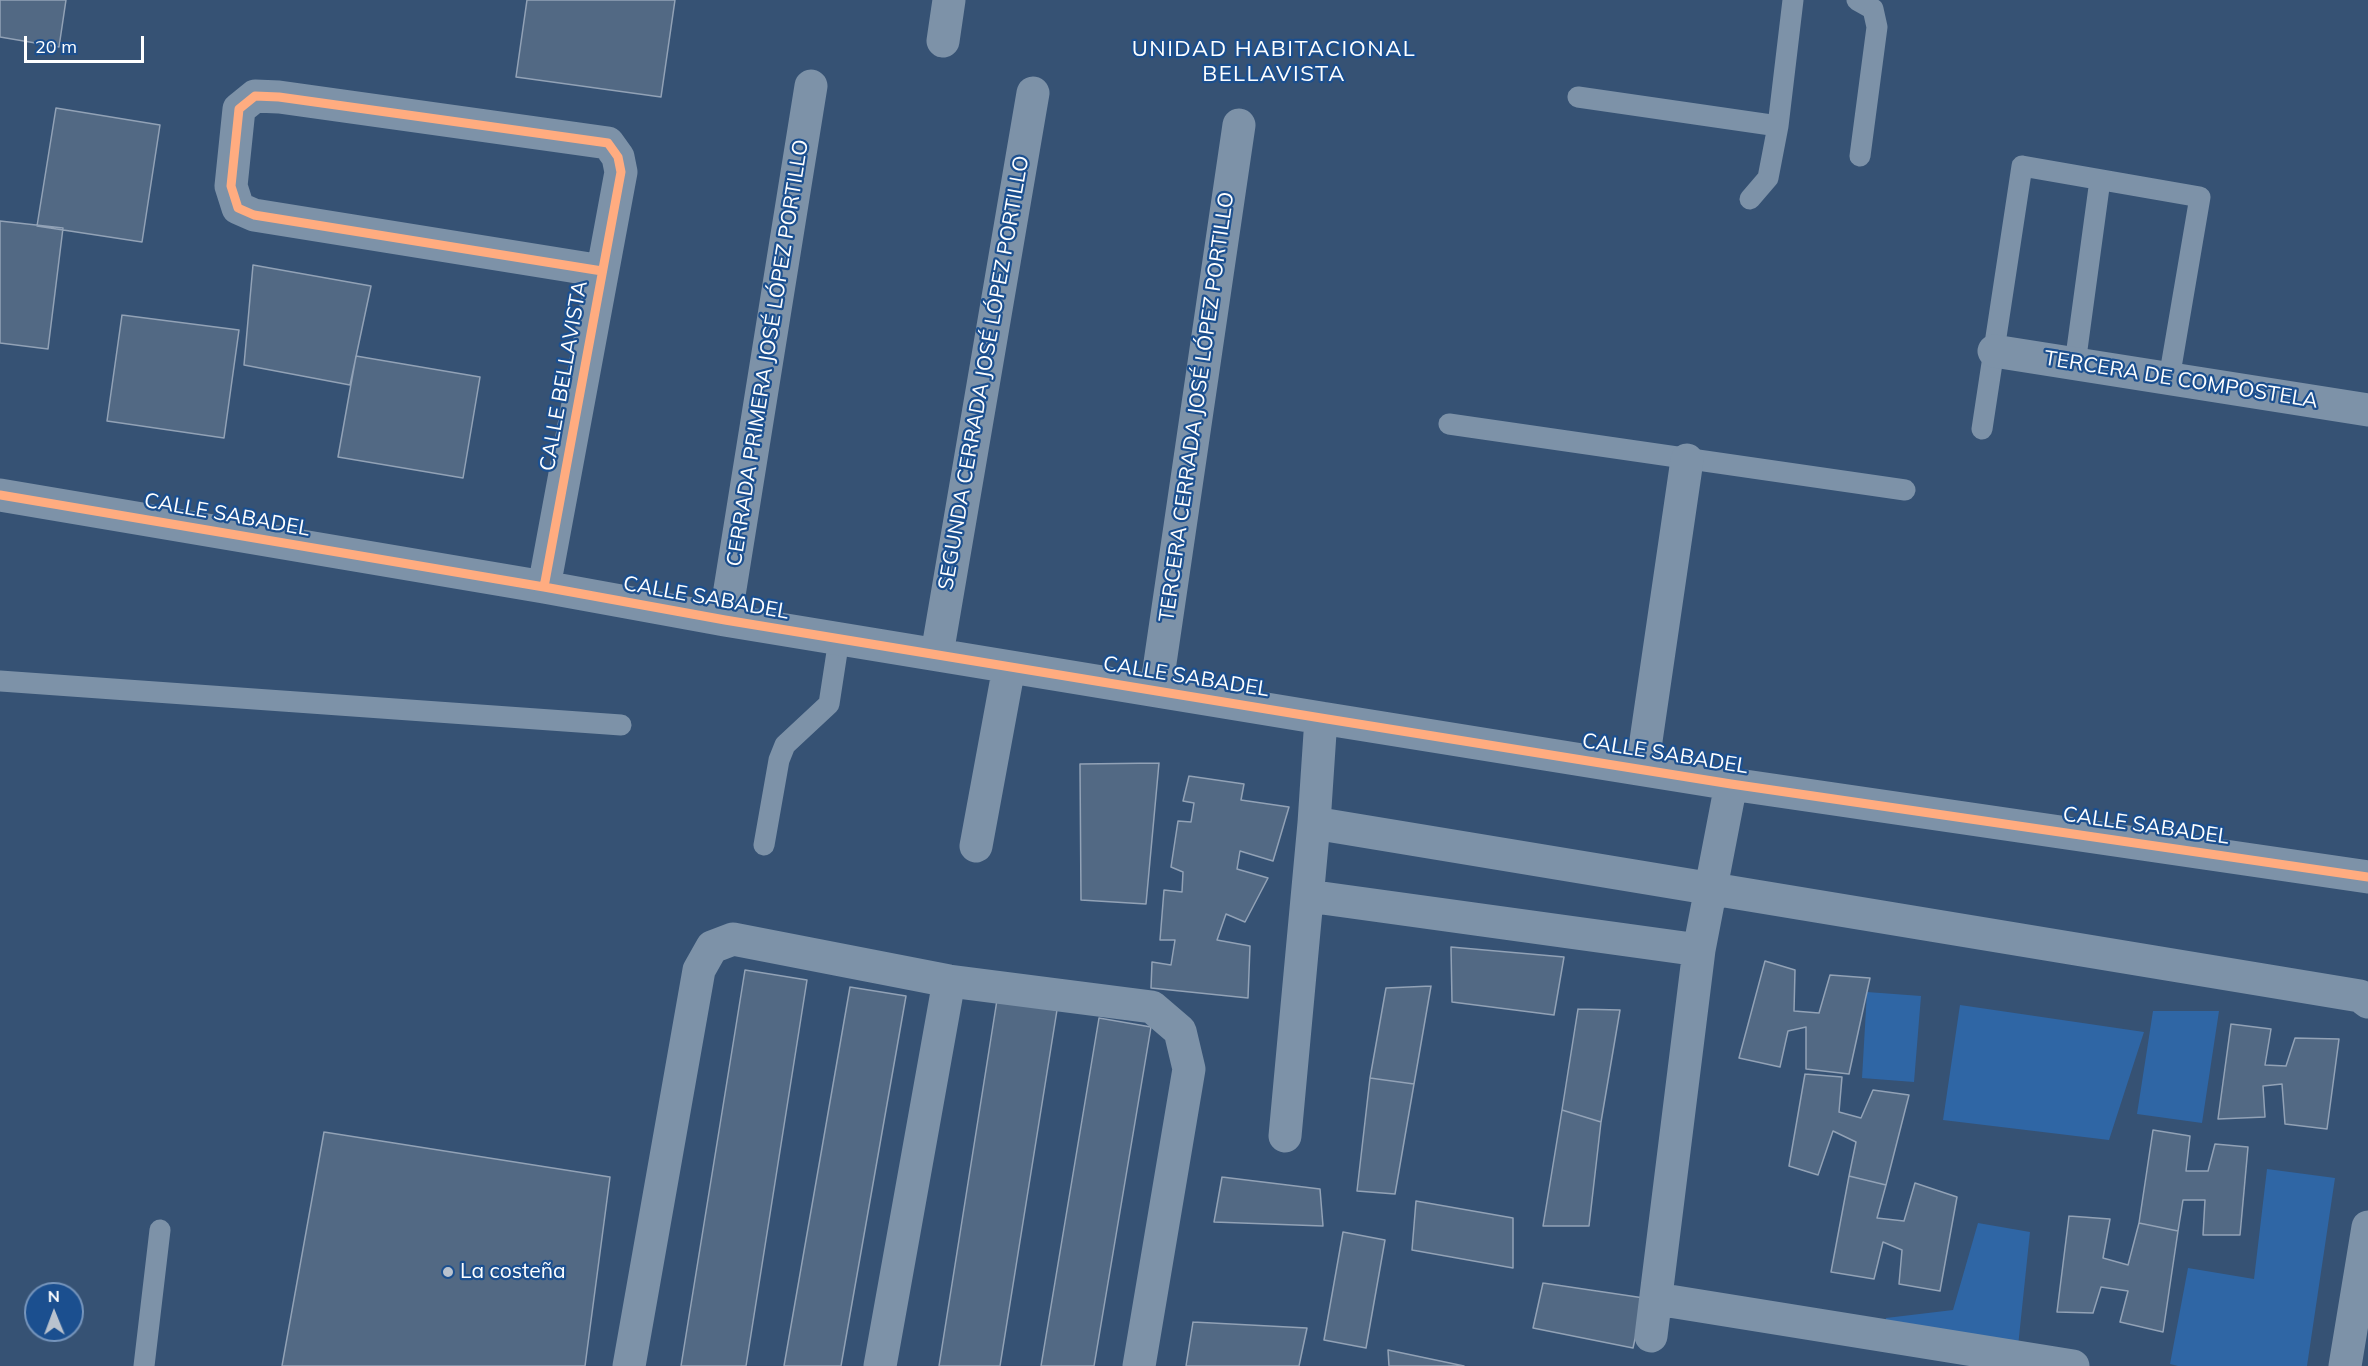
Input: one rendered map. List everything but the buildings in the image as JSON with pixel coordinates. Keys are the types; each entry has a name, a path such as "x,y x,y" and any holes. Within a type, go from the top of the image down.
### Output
{"street":[{"path":"943,41 949,0"},
{"name":"CERRADA PRIMERA JOSÉ LÓPEZ PORTILLO","path":"725,620 811,86"},
{"name":"SEGUNDA CERRADA JOSÉ LÓPEZ PORTILLO","path":"937,654 1033,93"},
{"name":"CALLE BELLAVISTA","path":"544,587 621,172 618,157 609,143 279,97 255,96 238,109 231,186 238,208 254,215 602,271"},
{"name":"TERCERA CERRADA JOSÉ LÓPEZ PORTILLO","path":"1156,690 1239,125"},
{"name":"TERCERA DE COMPOSTELA","path":"1994,351 2368,410"},
{"path":"1642,768 1688,460"},
{"name":"CALLE SABADEL","path":"0,495 725,620 1321,718 1731,784 2368,877"},
{"path":"976,846 1009,667"},
{"path":"1285,1136 1308,896 1321,718"},
{"path":"1651,1336 1699,950 1709,888 1731,784"},
{"path":"1314,823 2360,996 2368,1002"},
{"path":"1308,896 1699,950"},
{"path":"629,1366 699,970 712,947 733,939 949,981 1152,1007 1180,1031 1189,1069 1139,1366"},
{"path":"880,1366 949,981"},
{"path":"2346,1366 2368,1227"},
{"path":"1657,1299 2073,1366"}],"lane":[{"path":"1750,199 1768,177 1778,126 1794,0"},
{"path":"1857,0 1873,9 1877,27 1860,156"},
{"path":"1578,97 1778,126"},
{"path":"1982,429 2022,166 2200,197 2169,379"},
{"path":"2075,364 2100,180"},
{"path":"1449,423 1688,460 1905,490"},
{"path":"764,845 779,760 785,745 829,705 839,639"},
{"path":"0,681 621,725"},
{"path":"144,1366 160,1230"}],"shaded area":[{"path":"1867,992 1921,996 1914,1082 1862,1078"},
{"path":"1960,1005 2144,1032 2109,1140 1943,1120"},
{"path":"2153,1011 2219,1011 2202,1123 2137,1114"},
{"path":"2267,1169 2335,1178 2307,1366 2178,1366 2170,1364 2188,1268 2254,1279"},
{"path":"1978,1223 2030,1232 2017,1356 1887,1342 1886,1318 1953,1310"}],"cycle path":[{"path":"544,587 621,172 618,157 608,143 279,97 255,96 239,109 231,186 238,208 254,215 602,271"},
{"path":"0,495 725,620 1321,718 1731,784 2368,877"}],"place":[{"name":"La costeña","path":"448,1272"}],"district":[{"name":"UNIDAD HABITACIONAL BELLAVISTA","path":"1274,62"}]}
